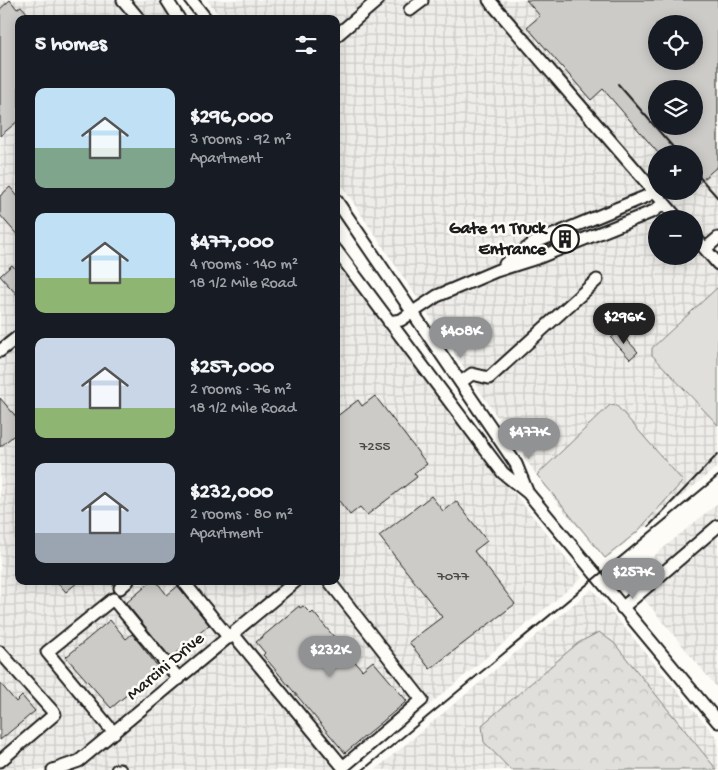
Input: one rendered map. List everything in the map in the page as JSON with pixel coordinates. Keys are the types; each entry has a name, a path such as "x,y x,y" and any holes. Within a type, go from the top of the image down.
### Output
{"street":[{"path":"123,0 136,15"},
{"path":"167,0 176,15"},
{"path":"191,0 200,10"},
{"path":"340,33 378,0"},
{"path":"488,0 648,183"},
{"path":"410,10 422,1"},
{"path":"496,270 534,243 648,195"},
{"path":"662,200 670,210"},
{"path":"389,322 400,320 412,310 446,292 496,270 540,257 654,211 664,203"},
{"path":"340,206 516,464 528,493"},
{"path":"705,249 718,238"},
{"path":"703,247 718,264"},
{"path":"340,255 503,473 528,493 718,722"},
{"path":"461,382 472,374 489,378 597,280"},
{"path":"0,351 15,339"},
{"path":"622,608 718,526"},
{"path":"186,585 343,767 422,700 332,585"},
{"name":"Marcini Drive","path":"53,770 79,762 291,585"},
{"path":"114,733 47,652 113,599 179,679"},
{"path":"0,652 55,714 0,761"}],"shaded area":[{"path":"0,0 161,0 170,15 15,15 15,585 340,585 340,264 448,410 582,578 351,770 0,770"},
{"path":"207,0 718,0 718,466 606,559 558,504 533,470 340,183 340,15 219,15"},
{"path":"718,503 718,689 627,578"},
{"path":"592,589 718,739 718,770 375,770"}],"green space":[{"path":"718,287 718,425 652,355 652,348"},
{"path":"610,405 617,406 683,481 637,532 605,558 537,475"},
{"path":"599,632 614,643 717,770 511,770 484,742 482,725 578,643"}],"building":[{"path":"10,0 17,9 21,6 29,15 15,15 15,123 0,136 0,9"},
{"path":"526,0 718,0 718,166 703,179 703,145 651,145 603,89 591,100 527,27 540,16"},
{"path":"10,187 15,193 15,232 0,215 0,196"},
{"path":"12,265 15,268 15,293 0,276"},
{"path":"619,331 638,352 630,359 611,338"},
{"path":"375,396 427,464 414,473 417,477 367,515 360,507 350,515 340,502 340,414 358,400 362,406"},
{"path":"0,398 15,415 15,434 0,447"},
{"path":"431,496 443,511 456,501 487,541 474,551 515,604 430,669 409,642 442,617 379,536"},
{"path":"60,585 74,585 66,592"},
{"path":"147,585 159,585 167,595 178,586 209,625 171,658 126,603"},
{"path":"299,606 300,608 303,606 311,614 313,612 362,670 373,661 407,701 345,753 263,655 265,653 256,642"},
{"path":"110,620 126,639 132,634 159,668 111,708 66,657"},
{"path":"0,683 16,702 22,696 35,711 0,740"}],"railway":[{"path":"618,84 671,145"},
{"path":"703,181 718,198"},
{"path":"649,526 718,454"},
{"path":"363,770 718,476"}],"place":[{"name":"Gate 11 Truck Entrance","path":"565,239"}]}
